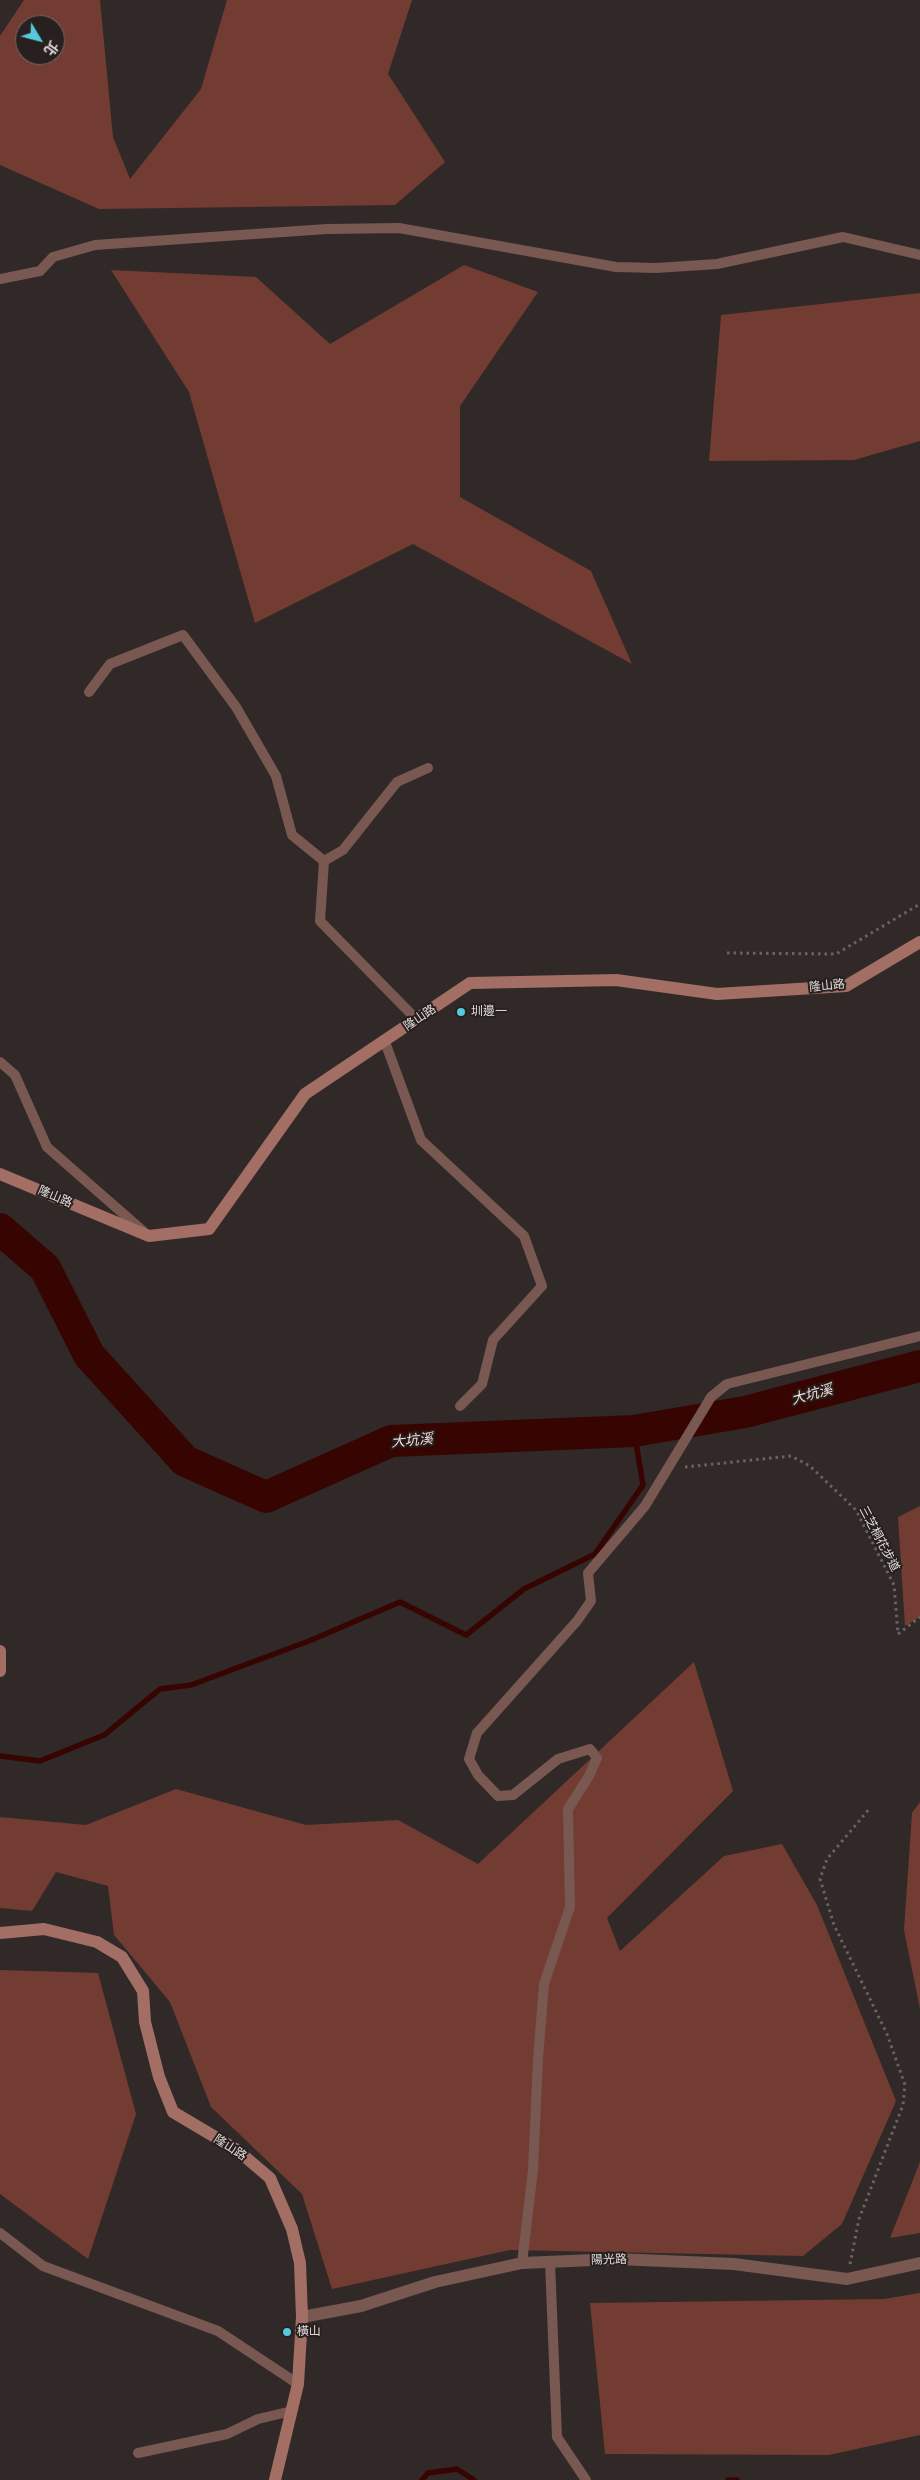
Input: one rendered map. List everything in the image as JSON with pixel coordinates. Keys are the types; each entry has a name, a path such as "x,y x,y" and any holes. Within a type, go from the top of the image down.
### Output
{"street":[{"name":"隆山路","path":"0,1174 149,1236 210,1229 305,1094 385,1042 470,983 616,980 718,994 846,986 920,942"},
{"path":"0,1651 2,1670 0,1671"},
{"name":"隆山路","path":"0,1933 44,1929 97,1942 122,1957 143,1991 145,2022 159,2077 173,2112 237,2150 270,2178 292,2228 300,2262 302,2317 298,2384 275,2480"},
{"name":"陽光路","path":"302,2317 362,2306 435,2282 522,2263 617,2259 734,2264 847,2279 920,2263"}],"lane":[{"path":"0,279 40,271 53,257 95,245 327,229 399,228 616,267 656,268 717,264 843,237 920,255"},
{"path":"89,692 110,664 183,636 236,707 276,776 292,835 324,861"},
{"path":"324,861 343,850 397,782 428,768"},
{"path":"324,861 320,921 417,1020"},
{"path":"385,1042 421,1140 524,1236 542,1286 493,1340 482,1384 460,1406"},
{"path":"0,1062 15,1075 47,1147 149,1236"},
{"path":"522,2263 533,2170 538,2059 544,1984 570,1907 568,1809 590,1776 597,1758 590,1749 558,1759 513,1795 498,1796 478,1774 469,1759 477,1733 577,1621 591,1601 588,1573 645,1506 711,1397 727,1384 920,1336"},
{"path":"0,2233 43,2266 218,2331 298,2384"},
{"path":"550,2262 557,2437 586,2480"},
{"path":"138,2453 227,2434 258,2419 292,2411"}],"path":[{"path":"728,953 836,954 920,904"},
{"name":"三芝桐花步道","path":"668,1469 791,1456 810,1466 856,1510 894,1585 898,1634 920,1617"},
{"path":"847,2279 858,2219 902,2105 905,2085 887,2034 834,1925 820,1879 827,1859 870,1808"}],"shaded area":[{"path":"24,0 100,0 113,137 130,179 201,89 227,0 412,0 388,74 445,162 395,205 99,209 0,165 0,36"},
{"path":"464,265 538,292 460,406 460,497 591,571 632,664 413,544 255,623 189,392 111,270 256,277 330,344"},
{"path":"920,293 920,441 854,460 709,461 721,315"},
{"path":"920,1506 920,1617 905,1626 898,1517"},
{"path":"694,1662 733,1791 607,1918 620,1951 724,1856 782,1844 817,1905 896,2101 842,2224 803,2256 510,2250 332,2289 302,2194 211,2107 170,2002 114,1935 108,1886 56,1872 32,1911 0,1908 0,1817 86,1825 176,1789 306,1825 398,1820 478,1864"},
{"path":"920,1802 920,2009 904,1930 912,1813"},
{"path":"0,1970 98,1973 136,2114 88,2259 0,2194"},
{"path":"920,2162 920,2233 890,2238"},
{"path":"920,2293 920,2435 829,2455 605,2454 590,2303 884,2299"}],"waterway":[{"name":"大坑溪","path":"0,1229 45,1268 89,1355 185,1461 266,1497 391,1441 634,1431 745,1412 920,1366"},
{"path":"0,1756 40,1761 104,1735 160,1689 191,1685 309,1641 400,1602 466,1635 524,1589 595,1554 643,1485 634,1431"},
{"path":"422,2480 428,2473 457,2469 474,2480"},
{"path":"728,2480 737,2480"}],"place":[{"name":"圳邊一","path":"461,1012"},
{"name":"橫山","path":"287,2332"}]}
